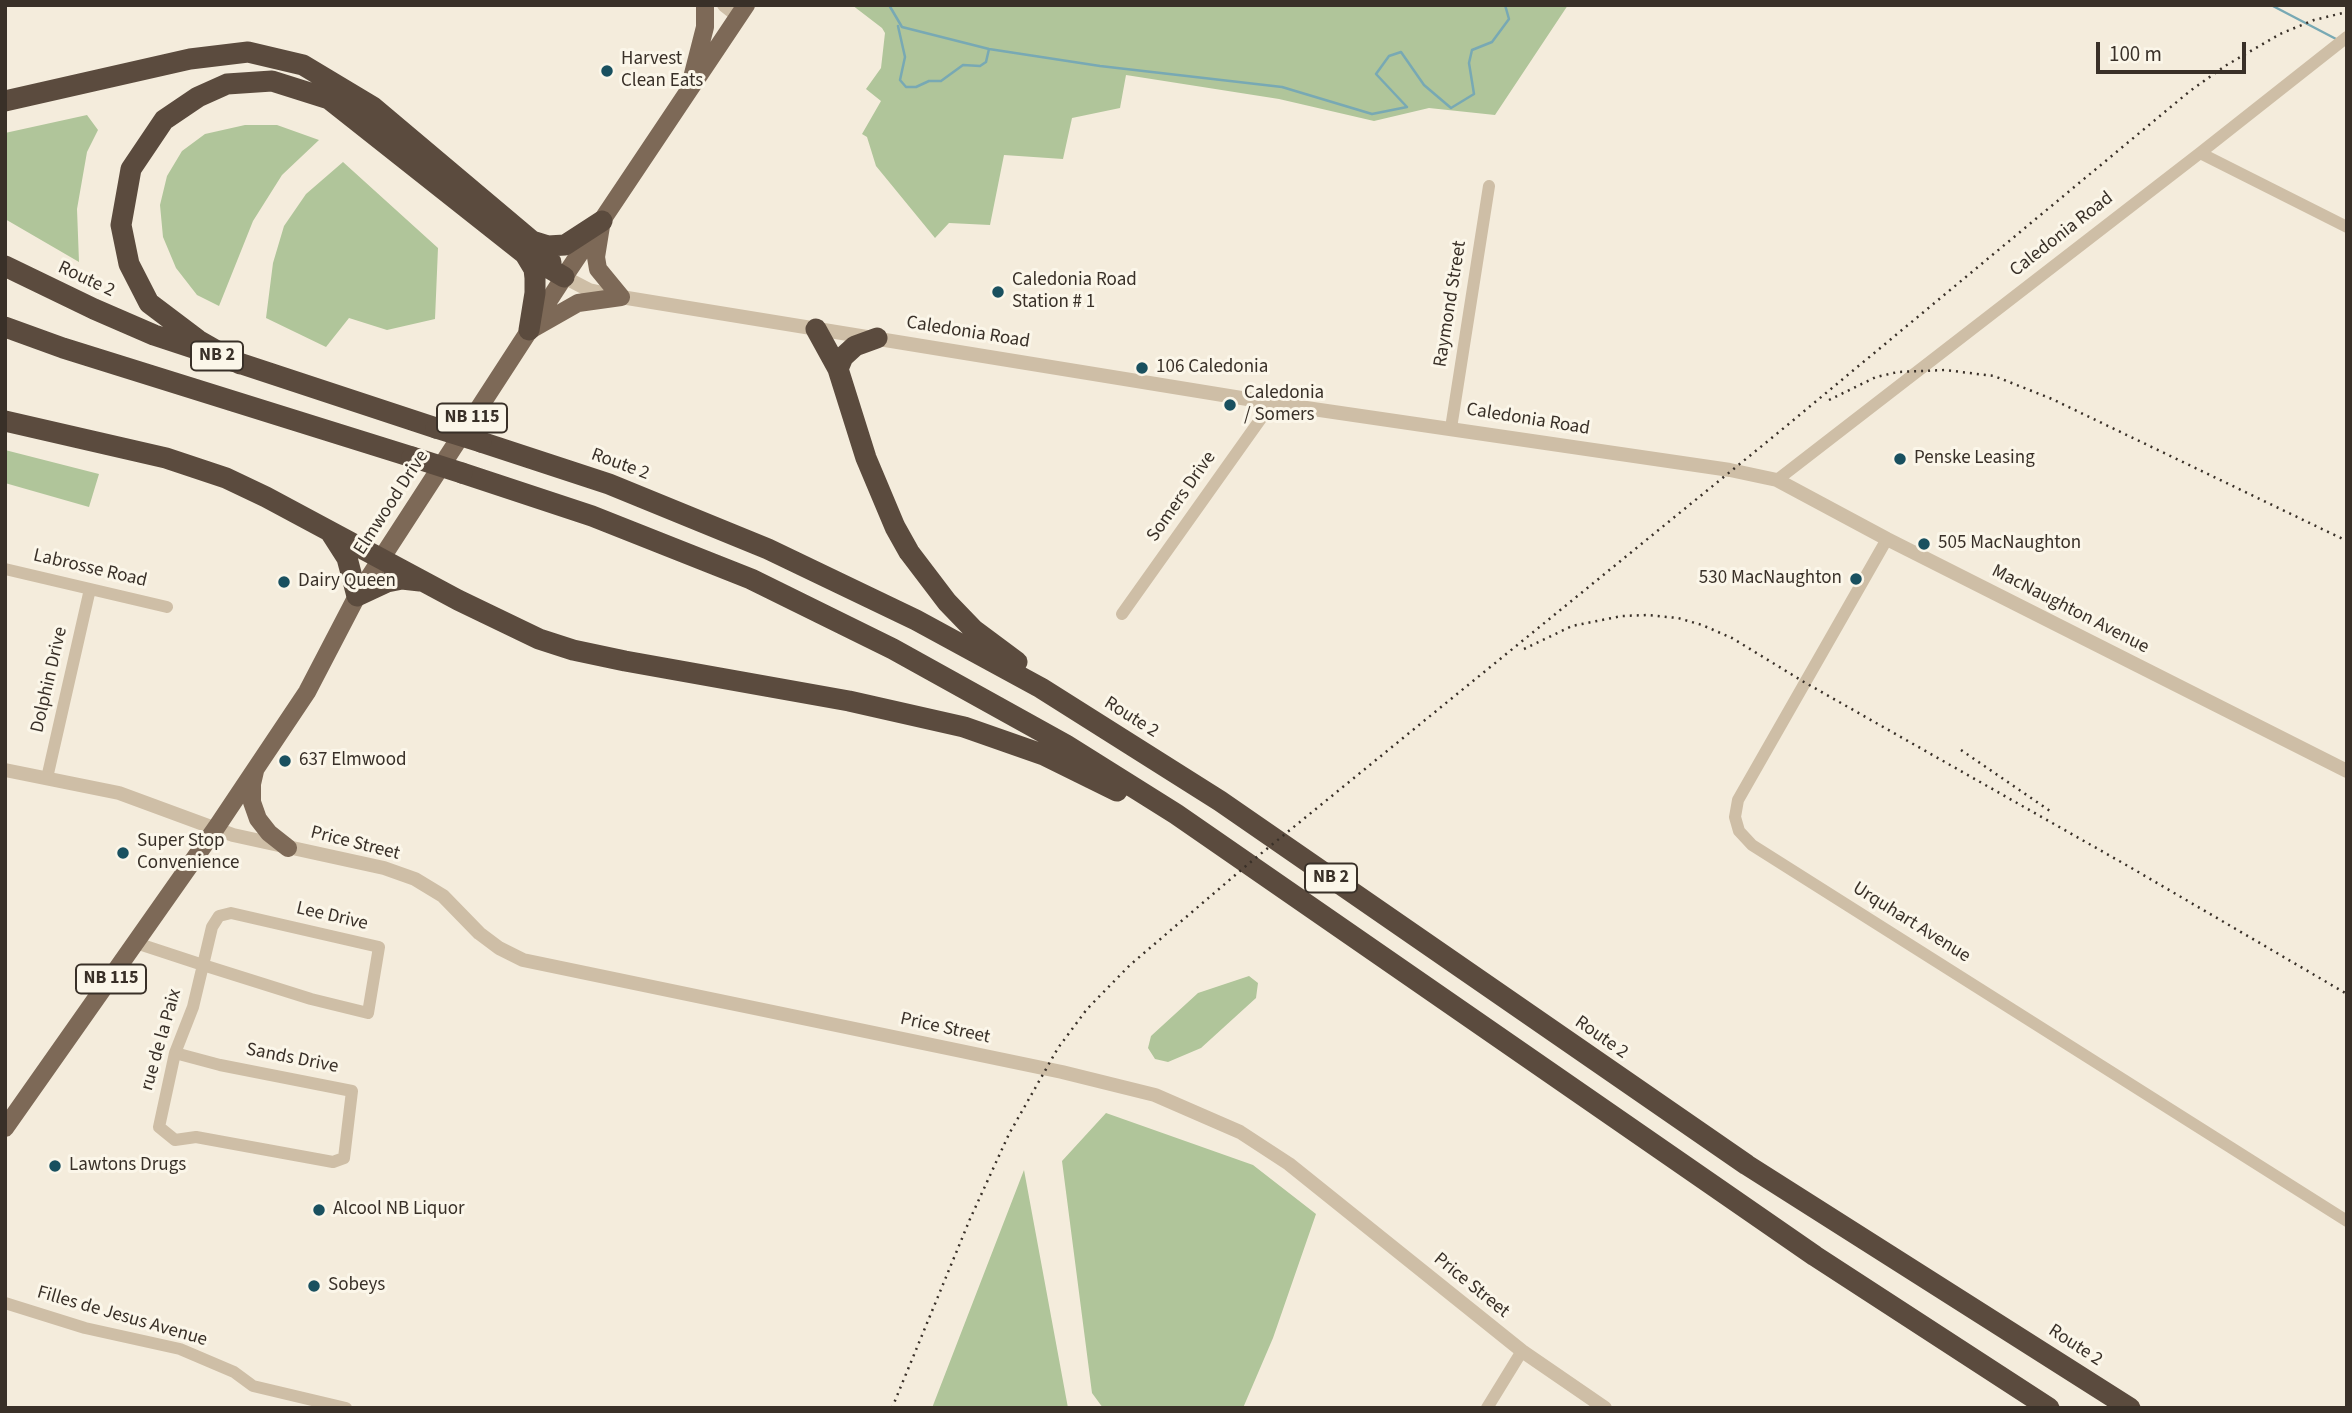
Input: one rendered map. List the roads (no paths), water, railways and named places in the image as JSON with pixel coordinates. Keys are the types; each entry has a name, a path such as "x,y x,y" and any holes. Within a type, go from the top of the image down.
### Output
{"highway":[{"path":"5,101 190,59 248,52 303,65 373,107 564,277"},
{"path":"240,364 198,340 149,303 129,264 121,225 131,169 164,120 198,97 227,84 272,81 329,99 529,248 534,269 535,293 529,330"},
{"path":"529,248 565,245 602,222"},
{"name":"Route 2","path":"5,266 154,335 609,484 768,549 961,643 1041,688 1229,808 1737,1159 2130,1408"},
{"name":"NB 2","path":"5,327 412,457 648,536 810,607 986,699 1176,814 1815,1256 2049,1408"},
{"path":"816,329 838,369 866,458 895,527 925,575 974,630 1078,703 1111,732"},
{"path":"838,369 843,358 855,345 877,338"},
{"path":"5,421 132,449 195,467 266,497 504,623 539,639 573,650 901,712 1010,741 1080,772 1136,801 1181,829 1227,850"},
{"path":"330,531 347,558 356,597 387,582 402,579 421,581"}],"main road":[{"path":"689,89 703,40 705,5"},
{"name":"Elmwood Drive","path":"5,1128 216,828 307,692 356,597 689,89 736,9"},
{"path":"602,222 596,257 598,269 621,297"},
{"path":"529,330 578,303 621,297"},
{"path":"257,766 252,802 258,819 269,833 288,848"}],"street":[{"name":"Caledonia Road","path":"564,277 589,290 621,297 1272,403 1730,470 1777,480 2347,37"},
{"path":"2200,153 2347,227"},
{"name":"Raymond Street","path":"1451,428 1489,186"},
{"name":"Somers Drive","path":"1122,614 1272,403"},
{"name":"MacNaughton Avenue","path":"1777,480 1887,539 2347,771"},
{"name":"Urquhart Avenue","path":"1887,539 1738,800 1735,817 1739,831 1752,845 2347,1221"},
{"name":"Labrosse Road","path":"5,569 167,607"},
{"name":"Dolphin Drive","path":"47,778 90,589"},
{"name":"Price Street","path":"5,770 119,793 233,835 384,868 415,879 443,896 479,933 523,960 1062,1072 1154,1095 1240,1132 1289,1164 1522,1351 1605,1408"},
{"name":"Lee Drive","path":"231,913 379,947 368,1013 311,999 203,965 212,927 219,916 231,913"},
{"path":"136,943 203,965"},
{"name":"rue de la Paix","path":"159,1127 175,1053 193,1007 203,965"},
{"name":"Sands Drive","path":"159,1127 175,1140 196,1137 333,1162 344,1158 352,1091 220,1065 175,1053"},
{"name":"Filles de Jesus Avenue","path":"5,1303 85,1328 180,1349 234,1372 253,1387 346,1408"},
{"path":"1487,1408 1522,1351"}],"waterway":[{"path":"889,5 902,27 989,49 1100,66 1282,87 1372,114 1407,107 1376,74 1389,56 1401,52 1424,85 1451,108 1474,94 1469,63 1472,50 1492,42 1509,19 1505,5"},
{"path":"2271,5 2338,40"},
{"path":"898,26 905,57 900,80 906,87 941,81 963,65 980,66 986,62 989,49"}],"railway":[{"path":"892,1408 970,1219 1009,1134 1058,1048 1087,1009 1130,965 1247,865 1779,432 2190,91 2225,66 2280,34 2314,20 2347,12"},
{"path":"1829,400 1876,377 1898,372 1945,370 1994,376 2052,399 2347,541"},
{"path":"1524,649 1572,626 1622,616 1678,618 1702,625 1732,638 2347,994"},
{"path":"1961,750 2053,813"}],"place":[{"name":"Harvest Clean Eats","path":"607,71"},
{"name":"Caledonia Road Station # 1","path":"998,292"},
{"name":"106 Caledonia","path":"1142,368"},
{"name":"Caledonia / Somers","path":"1230,405"},
{"name":"Penske Leasing","path":"1900,459"},
{"name":"505 MacNaughton","path":"1924,544"},
{"name":"530 MacNaughton","path":"1856,579"},
{"name":"Dairy Queen","path":"284,582"},
{"name":"637 Elmwood","path":"285,761"},
{"name":"Super Stop Convenience","path":"123,853"},
{"name":"Lawtons Drugs","path":"55,1166"},
{"name":"Alcool NB Liquor","path":"319,1210"},
{"name":"Sobeys","path":"314,1286"}]}
